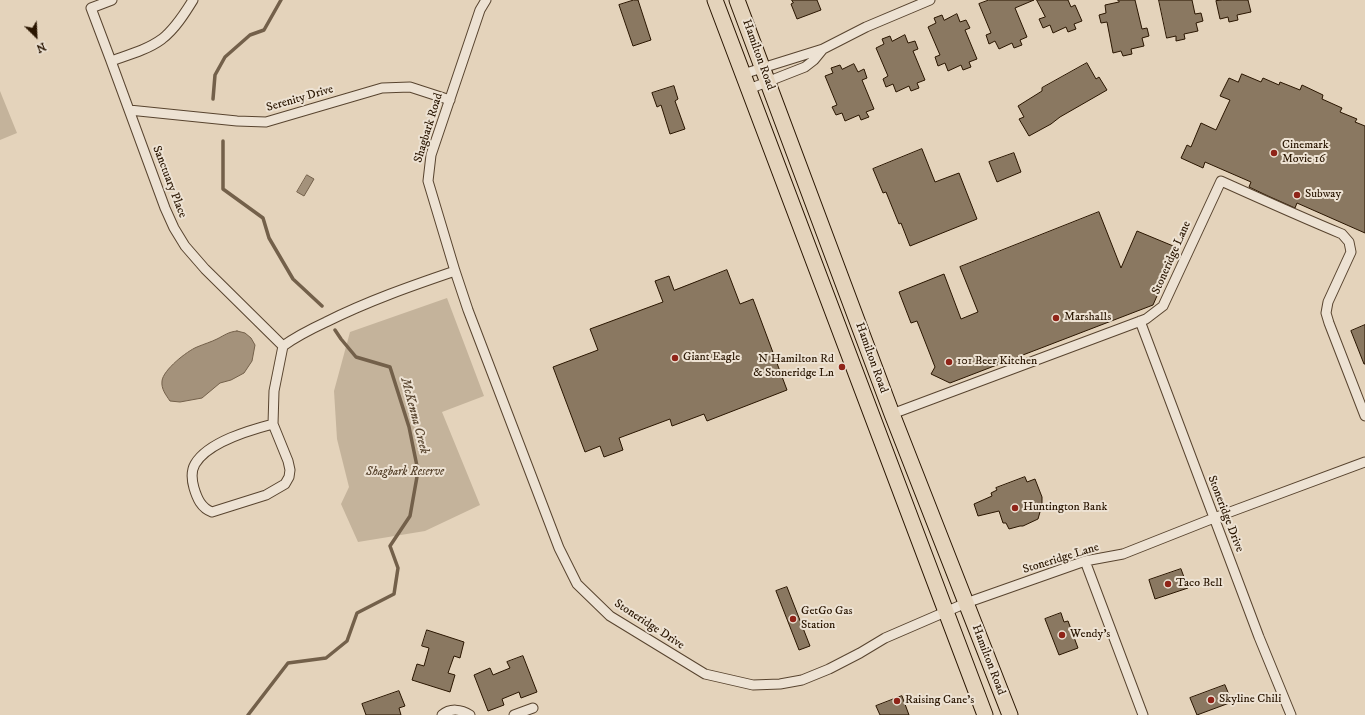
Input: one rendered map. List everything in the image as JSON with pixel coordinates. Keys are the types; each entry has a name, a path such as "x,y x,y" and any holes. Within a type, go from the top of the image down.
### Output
{"main road":[{"name":"Hamilton Road","path":"715,0 985,715"},
{"name":"Hamilton Road","path":"737,0 892,414 1010,715"}],"street":[{"name":"Sanctuary Place","path":"112,0 91,8 164,208 185,246 205,269 283,346"},
{"path":"111,61 150,47 164,38 181,18 193,0"},
{"name":"Shagbark Road","path":"468,310 428,181 431,156 480,10 486,0"},
{"path":"743,74 823,50 866,27 930,0"},
{"path":"749,89 806,67 823,50"},
{"name":"Serenity Drive","path":"129,110 237,121 266,122 382,88 410,87 450,100"},
{"name":"Stoneridge Lane","path":"892,414 1146,319 1164,306 1221,181 1342,234 1349,242 1351,252 1328,302 1326,313 1365,416"},
{"path":"274,424 248,431 219,443 194,464 192,475 193,483 197,497 202,506 212,512 266,495 285,484 289,477 290,470 288,461 274,424 274,391 283,346 295,338 343,313 399,289 455,271"},
{"name":"Stoneridge Drive","path":"468,310 559,548 577,584 610,616 705,674 754,685 780,684 802,680 829,669 885,638 945,611"},
{"name":"Stoneridge Drive","path":"1140,321 1214,518 1291,715"},
{"name":"Stoneridge Lane","path":"945,611 1085,561 1123,554 1214,518 1365,462"},
{"path":"1085,561 1143,715"},
{"path":"514,715 533,708"},
{"path":"442,715 450,710 456,710 463,711 470,715"}],"green space":[{"path":"0,91 17,133 0,140"},
{"name":"Shagbark Reserve","path":"447,298 484,396 442,412 480,505 425,531 358,542 341,504 349,487 337,439 334,391 350,332"}],"shaded area":[{"path":"307,175 314,179 304,196 297,192"},
{"path":"237,331 245,333 251,338 255,345 252,361 244,373 231,380 220,383 202,398 180,402 170,401 162,387 162,381 166,372 171,366 193,349"}],"building":[{"path":"638,0 651,40 633,46 619,5"},
{"path":"792,0 817,0 821,10 797,19 791,4 793,3"},
{"path":"989,0 1034,0 1015,8 1027,37 1020,40 1022,45 1014,48 1012,43 999,49 995,41 989,44 986,35 991,33 979,4"},
{"path":"1037,0 1068,0 1071,7 1075,5 1082,21 1074,24 1076,29 1068,32 1066,27 1053,33 1050,25 1043,28 1039,19 1045,17"},
{"path":"1118,0 1135,0 1142,29 1147,28 1149,36 1142,38 1144,46 1131,49 1132,54 1123,56 1121,51 1113,53 1107,22 1101,23 1099,15 1106,13 1105,5 1119,2"},
{"path":"1159,0 1192,0 1195,14 1201,13 1203,21 1196,23 1198,31 1184,34 1185,39 1176,41 1176,36 1167,38"},
{"path":"1248,0 1251,12 1237,15 1238,20 1229,22 1228,17 1220,19 1216,1"},
{"path":"957,14 960,22 966,20 970,28 965,30 977,59 969,62 971,67 963,70 961,65 948,71 945,63 938,66 935,57 940,55 928,27 936,23 934,18 942,15 944,20"},
{"path":"905,35 908,43 915,41 918,49 913,51 925,80 917,83 919,88 911,91 909,86 896,92 893,84 886,87 883,79 888,76 876,48 884,44 882,39 890,36 892,41"},
{"path":"1087,63 1096,79 1099,77 1107,90 1029,136 1019,119 1024,117 1018,106 1042,91 1042,88"},
{"path":"854,64 858,72 864,69 867,78 862,80 874,109 866,112 869,117 861,120 859,115 845,121 842,113 836,115 832,107 837,105 825,76 833,73 831,68 840,65 842,69"},
{"name":"Cinemark Movie 16","path":"1242,74 1261,82 1263,78 1279,85 1280,82 1300,90 1302,85 1323,95 1322,99 1342,108 1340,112 1357,119 1355,122 1365,126 1365,233 1297,203 1295,208 1249,187 1251,182 1205,162 1203,168 1181,158 1187,145 1191,147 1201,123 1216,130 1230,100 1220,96 1229,78 1238,82"},
{"path":"674,86 678,99 675,101 685,129 670,134 661,105 657,107 652,93"},
{"path":"922,149 935,182 959,173 977,219 910,246 901,223 899,224 886,192 883,193 873,169"},
{"path":"1014,153 1021,172 997,182 989,162"},
{"path":"1099,212 1121,268 1137,231 1178,248 1153,305 950,383 931,374 935,367 917,321 911,323 899,292 944,274 961,319 978,312 960,267"},
{"name":"Giant Eagle","path":"727,270 740,304 753,299 787,390 707,421 704,414 672,426 670,419 619,438 623,450 604,457 600,446 585,452 553,367 598,350 590,329 663,302 655,281 669,276 674,290"},
{"path":"1365,325 1365,364 1364,364 1351,331"},
{"path":"1025,477 1027,482 1035,479 1042,497 1042,505 1038,519 1023,526 1009,529 1006,523 1003,523 999,511 978,516 974,504 992,496 991,493 997,490 996,488"},
{"name":"Taco Bell","path":"1181,569 1188,588 1155,599 1149,580"},
{"name":"GetGo Gas Station","path":"787,587 810,646 799,650 776,591"},
{"name":"Wendy's","path":"1061,613 1064,622 1068,621 1078,648 1059,655 1045,619"},
{"path":"427,630 464,642 460,658 454,656 448,673 455,675 450,692 412,680 417,664 424,666 429,648 422,646"},
{"path":"523,656 537,692 521,698 519,692 502,699 504,705 488,711 474,675 490,668 493,675 510,668 507,662"},
{"name":"Skyline Chili","path":"1225,685 1232,702 1197,715 1190,698"},
{"path":"399,691 405,706 399,708 401,715 366,715 362,704"},
{"name":"Raising Cane's","path":"902,696 909,715 880,715 876,706"}],"waterway":[{"name":"McKenna Creek","path":"213,99 215,75 225,57 250,35 264,30 281,0"},
{"name":"McKenna Creek","path":"223,141 223,189 263,218 269,238 293,279 322,306"},
{"name":"McKenna Creek","path":"248,715 288,663 326,658 347,641 357,613 394,594 398,568 390,546 410,516 418,471 409,427 390,367 356,357 335,330"}],"place":[{"name":"Cinemark Movie 16","path":"1274,153"},
{"name":"Subway","path":"1297,195"},
{"name":"Marshalls","path":"1056,318"},
{"name":"Giant Eagle","path":"675,358"},
{"name":"101 Beer Kitchen","path":"949,362"},
{"name":"N Hamilton Rd & Stoneridge Ln","path":"842,367"},
{"name":"Huntington Bank","path":"1015,508"},
{"name":"Taco Bell","path":"1168,584"},
{"name":"GetGo Gas Station","path":"793,619"},
{"name":"Wendy's","path":"1062,635"},
{"name":"Skyline Chili","path":"1211,700"},
{"name":"Raising Cane's","path":"897,701"}]}
